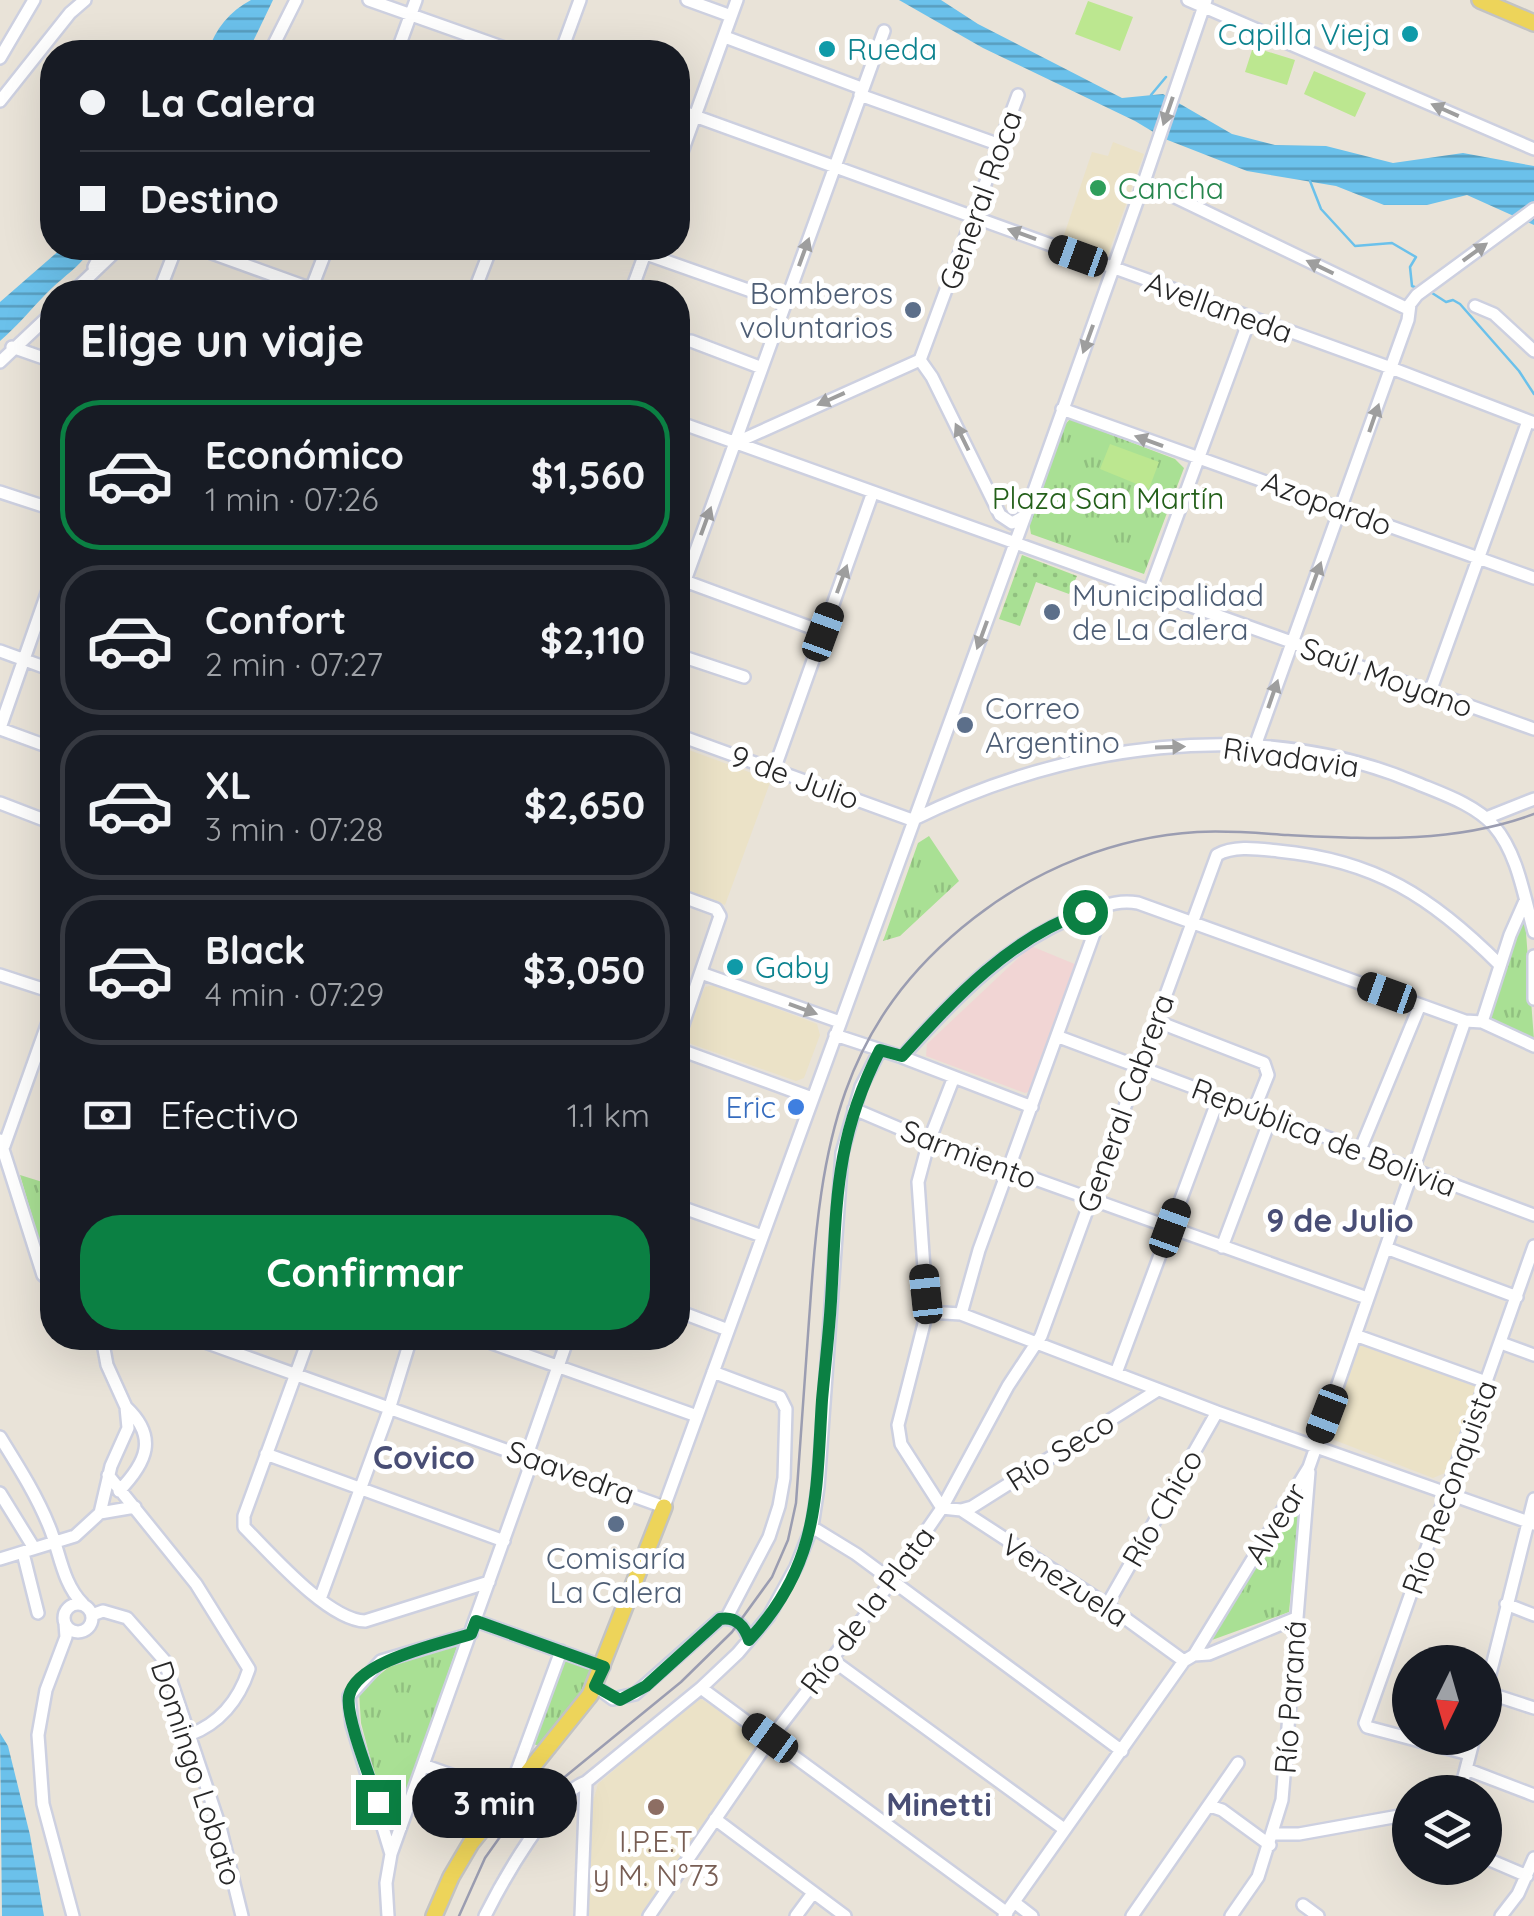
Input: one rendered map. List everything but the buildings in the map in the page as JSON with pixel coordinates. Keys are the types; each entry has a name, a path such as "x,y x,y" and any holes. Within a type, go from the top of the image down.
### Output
{"main road":[{"path":"1480,0 1534,24"},
{"path":"434,1916 456,1866 506,1798 576,1716 595,1686 664,1506"}],"street":[{"path":"0,58 34,0"},
{"path":"49,40 85,0"},
{"path":"276,40 296,0"},
{"path":"369,0 483,40"},
{"path":"401,40 416,0"},
{"path":"565,40 580,0"},
{"path":"687,0 731,16"},
{"path":"690,128 737,0"},
{"path":"1188,0 1208,2 1534,149"},
{"path":"664,1506 1208,2"},
{"path":"690,557 884,31"},
{"path":"724,37 1000,145"},
{"path":"0,101 40,51"},
{"name":"General Roca","path":"920,360 1018,95"},
{"name":"Avellaneda","path":"690,114 1531,422"},
{"path":"1144,182 1408,309"},
{"path":"1255,746 1408,320 1408,309 1416,295 1534,209"},
{"path":"92,270 97,260"},
{"path":"83,280 104,260"},
{"path":"230,260 284,280"},
{"path":"672,260 785,303"},
{"path":"1475,306 1494,314 1534,351"},
{"path":"1150,590 1250,318"},
{"path":"0,362 40,323"},
{"path":"691,340 762,368"},
{"path":"12,347 40,357"},
{"path":"735,442 920,360 1000,514 1012,523 1025,516"},
{"name":"Azopardo","path":"1062,409 1534,578"},
{"path":"1430,692 1531,422"},
{"name":"Saúl Moyano","path":"690,426 1534,729"},
{"path":"0,492 40,506"},
{"path":"774,770 873,492"},
{"path":"987,532 998,530 1000,514"},
{"path":"690,583 823,632"},
{"path":"40,613 0,729 40,744"},
{"path":"0,651 40,665"},
{"path":"690,659 744,678"},
{"name":"9 de Julio","path":"690,738 912,820"},
{"name":"Rivadavia","path":"912,820 1049,769 1110,753 1156,747 1255,746 1335,757 1448,796 1486,818 1508,847 1534,932"},
{"path":"924,787 927,799 941,807"},
{"path":"1486,818 1534,799"},
{"path":"0,803 40,818"},
{"name":"General Cabrera","path":"1036,1344 1213,862 1223,852 1250,848 1324,856 1360,866 1431,902 1500,965"},
{"path":"690,901 720,914 690,1004"},
{"path":"1482,1022 1525,901"},
{"path":"902,1056 974,980 1006,955 1066,918 1130,902 1464,1021 1482,1022 1534,1046"},
{"path":"961,1314 980,1250 1104,906"},
{"path":"1534,956 1534,1000"},
{"path":"701,972 840,1022"},
{"path":"0,975 40,988"},
{"path":"1360,1150 1420,1004"},
{"name":"Alvear","path":"1008,1910 1189,1658 1309,1468 1464,1021"},
{"path":"1156,1022 1264,1063 1268,1075 1254,1110"},
{"path":"835,1036 902,1056 1032,1107"},
{"name":"República de Bolivia","path":"1059,1036 1534,1215"},
{"path":"40,1043 2,1143 40,1268"},
{"path":"485,1916 510,1870 570,1791 701,1688 749,1640 781,1598 812,1527 842,1153 861,1087 880,1050"},
{"path":"690,1053 812,1098"},
{"path":"942,1508 932,1498 899,1436 927,1312 918,1182 954,1077"},
{"path":"1116,1373 1219,1097"},
{"name":"Sarmiento","path":"854,1109 929,1141 1368,1298"},
{"path":"1222,1246 1271,1116"},
{"path":"690,1210 762,1236"},
{"name":"Río Reconquista","path":"1393,1645 1534,1246"},
{"path":"1386,1248 1517,1297"},
{"path":"927,1312 961,1314 1158,1390 1530,1523"},
{"path":"690,1316 728,1330"},
{"path":"1354,1335 1486,1382"},
{"path":"1501,1343 1534,1355"},
{"name":"Río de la Plata","path":"649,1916 770,1738 891,1582 942,1508 1008,1386 1036,1344"},
{"path":"100,1513 108,1475 128,1434 126,1406 104,1350"},
{"name":"Saavedra","path":"231,1350 664,1506"},
{"path":"305,1350 242,1524 283,1568 350,1619 365,1622 489,1582"},
{"path":"320,1599 407,1350"},
{"path":"512,1350 697,1416"},
{"path":"388,1916 386,1883 391,1854 504,1541 564,1350"},
{"path":"713,1372 780,1397 786,1409 784,1478 776,1522 727,1618"},
{"name":"Río Seco","path":"961,1510 972,1508 1158,1390"},
{"path":"0,1559 75,1536 121,1489 138,1467 146,1442 141,1420 126,1406"},
{"name":"Río Chico","path":"1106,1604 1218,1412"},
{"path":"0,1437 32,1489 56,1543 70,1588 92,1616 91,1624 64,1645"},
{"path":"266,1454 504,1541"},
{"name":"Río Paraná","path":"1231,1916 1258,1877 1272,1839 1284,1780 1309,1468"},
{"path":"108,1475 196,1584 249,1669 222,1718 189,1735"},
{"path":"0,1493 28,1551 38,1613"},
{"path":"1496,1645 1534,1498"},
{"path":"100,1513 135,1507"},
{"name":"Venezuela","path":"942,1508 961,1510 1189,1658"},
{"path":"812,1527 856,1554 1122,1751"},
{"path":"70,1588 64,1645 46,1690 38,1735 42,1804 72,1916"},
{"path":"66,1609 83,1604"},
{"path":"1506,1604 1534,1615"},
{"name":"Domingo Lobato","path":"92,1616 103,1611 127,1618 150,1641 171,1675 220,1827 242,1916"},
{"path":"595,1686 613,1699 635,1694 715,1622 727,1618 739,1623 749,1640"},
{"path":"1189,1658 1209,1654 1296,1618"},
{"path":"476,1621 604,1667"},
{"path":"64,1623 80,1632"},
{"path":"391,1854 352,1724 349,1696 381,1662 471,1634"},
{"name":"Río Reconquista","path":"1392,1647 1365,1724 1392,1734"},
{"path":"423,1765 506,1798 561,1650"},
{"path":"832,1659 1064,1829"},
{"path":"701,1688 1008,1910 1032,1916"},
{"path":"1502,1698 1534,1708"},
{"path":"526,1748 542,1756"},
{"path":"1464,1775 1469,1755"},
{"path":"1132,1916 1238,1763"},
{"path":"1466,1769 1534,1795"},
{"path":"581,1916 586,1782"},
{"path":"1210,1806 1272,1839 1392,1817"},
{"path":"715,1820 844,1916"},
{"path":"1502,1916 1534,1858"},
{"path":"1502,1865 1527,1876"},
{"path":"796,1916 813,1893"},
{"path":"1303,1905 1318,1916"}],"shaded area":[{"path":"1113,142 1144,154 1106,260 1062,241 1092,152 1108,156"},
{"path":"690,750 771,780 725,905 690,892"},
{"path":"1031,946 1077,965 1031,1091 1025,1093 926,1056 927,1044"},
{"path":"715,985 817,1024 820,1035 804,1078 796,1081 690,1043 690,1024 705,987"},
{"path":"1361,1342 1477,1385 1445,1473 1433,1478 1329,1438 1327,1434"},
{"path":"698,1697 760,1736 758,1750 665,1877 642,1916 588,1916 591,1809 598,1784"}],"green space":[{"path":"1088,1 1133,17 1120,51 1075,34"},
{"path":"1253,47 1295,60 1287,85 1245,72"},
{"path":"1314,71 1366,93 1355,117 1304,94"},
{"name":"Plaza San Martín","path":"1070,419 1175,459 1184,468 1144,574 1031,534 1029,522 1062,428"},
{"path":"1110,444 1159,462 1149,489 1100,469"},
{"path":"1022,555 1077,576 1069,594 1036,582 1020,626 999,619"},
{"path":"929,836 959,881 900,936 883,941 918,843"},
{"path":"1525,919 1534,1040 1490,1016 1505,964"},
{"path":"20,1175 40,1181 39,1239"},
{"path":"1301,1487 1289,1612 1212,1640"},
{"path":"458,1644 392,1825 387,1822 361,1723 359,1692 390,1666"},
{"path":"564,1659 591,1670 579,1695 540,1746 533,1744"}],"water":[{"path":"251,0 273,0 254,40 213,40 236,10"},
{"path":"899,0 941,0 978,24 1122,98 1163,94 1232,134 1275,145 1326,146 1393,163 1463,153 1534,166 1534,225 1467,195 1427,205 1384,205 1336,186 1247,171 1165,139 983,48"},
{"path":"48,260 82,260 61,280 40,280 40,301 0,341 0,302"},
{"path":"0,1733 8,1746 30,1835 44,1916 2,1916"}],"waterway":[{"path":"1151,95 1166,77"},
{"path":"1310,181 1321,209 1355,246 1392,243 1416,257 1410,267 1412,286 1417,288"},
{"path":"1429,291 1446,302 1460,304 1519,371 1534,394"}],"railway":[{"path":"459,1916 485,1858 512,1820 681,1682 732,1632 772,1577 788,1540 796,1503 815,1248 831,1141 846,1091 866,1045 893,1000 929,958 974,918 1024,884 1079,858 1137,841 1208,831 1350,838 1443,835 1534,814"}],"place":[{"name":"Capilla Vieja","path":"1410,34"},
{"name":"Rueda","path":"827,49"},
{"name":"Cancha","path":"1098,188"},
{"name":"Bomberos voluntarios","path":"913,310"},
{"name":"Municipalidad de La Calera","path":"1052,612"},
{"name":"Correo Argentino","path":"965,725"},
{"name":"Gaby","path":"735,967"},
{"name":"Eric","path":"796,1107"},
{"name":"Comisaría La Calera","path":"616,1524"},
{"name":"I.P.E.T y M. N°73","path":"656,1807"}],"district":[{"name":"9 de Julio","path":"1340,1220"},
{"name":"Covico","path":"424,1457"},
{"name":"Minetti","path":"939,1804"}],"route":[{"path":"378,1802 348,1700 350,1691 381,1662 471,1634 476,1621 604,1667 595,1686 620,1700 646,1686 720,1619 739,1623 749,1640 758,1630 781,1598 812,1527 842,1153 861,1087 880,1050 902,1056 974,980 1029,939 1085,912"}]}
